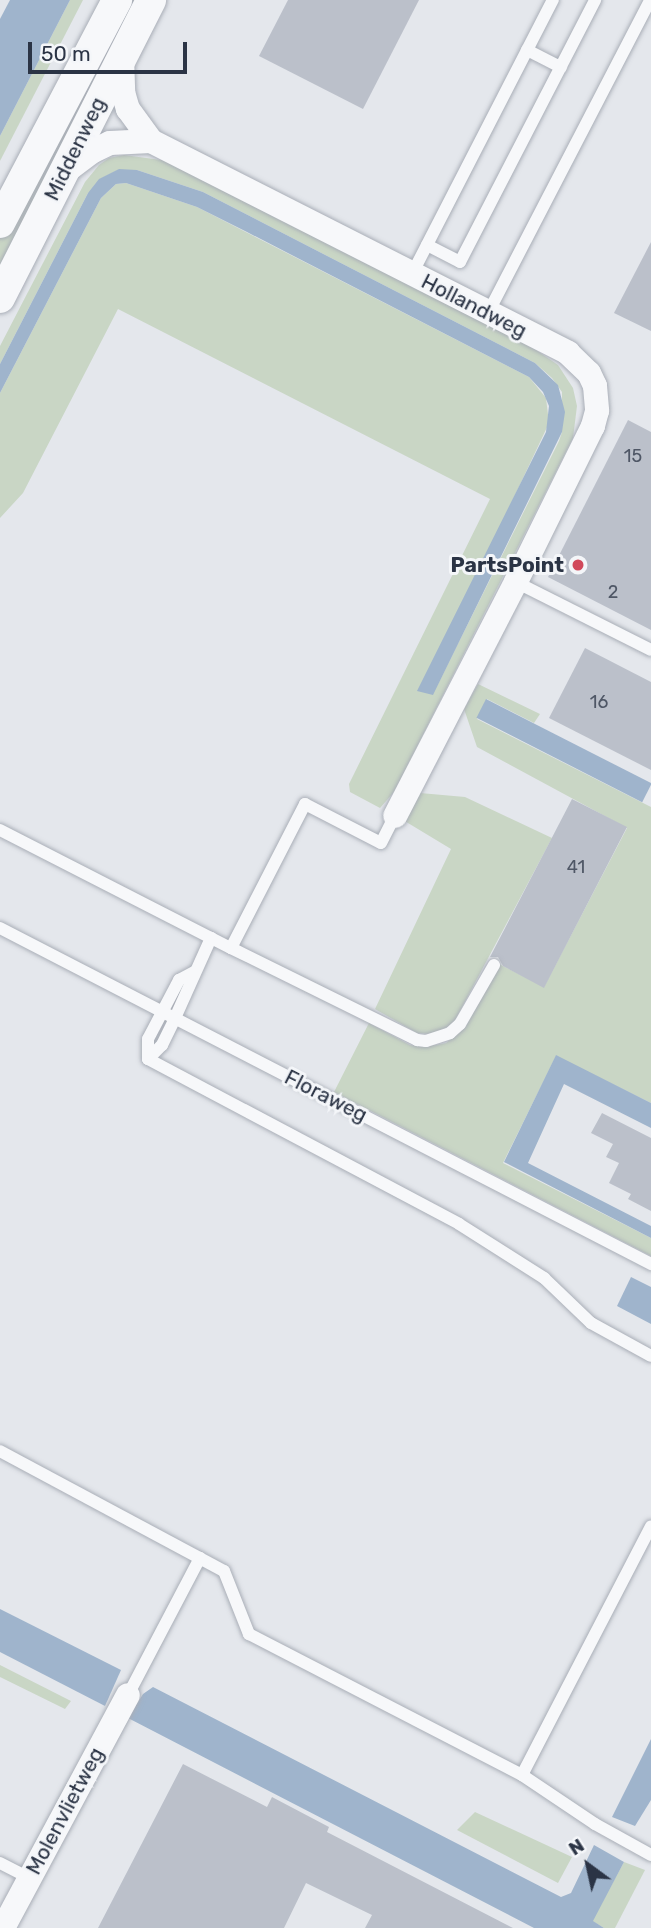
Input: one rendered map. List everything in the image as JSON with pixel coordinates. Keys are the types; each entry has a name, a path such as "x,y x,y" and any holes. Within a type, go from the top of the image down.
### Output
{"street":[{"name":"Middenweg","path":"0,223 117,0"},
{"name":"Middenweg","path":"0,298 151,0"},
{"name":"Hollandweg","path":"122,56 123,92 128,109 152,141 568,354 589,373 597,397 593,426 395,816"},
{"name":"Hollandweg","path":"65,172 93,151 110,143 152,141"},
{"name":"Molenvlietweg","path":"3,1928 128,1695"}],"lane":[{"path":"412,274 553,0"},
{"path":"427,245 460,262 595,0"},
{"path":"488,313 650,0"},
{"path":"527,50 561,66"},
{"path":"516,582 651,650"},
{"path":"231,948 305,804 381,843 395,816"},
{"path":"0,830 417,1040 426,1041 450,1033 460,1024 494,965"},
{"name":"Floraweg","path":"0,928 651,1264"},
{"path":"148,1059 162,1045 192,986 194,972 211,938"},
{"path":"148,1059 148,1039 162,1012 179,980 194,972"},
{"path":"148,1059 459,1224 544,1278 591,1323 651,1356"},
{"path":"0,1451 225,1571 249,1634 522,1775 595,1824 651,1855"},
{"path":"522,1775 651,1526"},
{"path":"128,1695 200,1558"},
{"path":"0,1863 29,1878"}],"green space":[{"path":"70,0 83,0 0,161 0,136"},
{"path":"122,0 138,0 0,268 0,238"},
{"path":"124,155 168,161 536,350 558,365 573,388 577,406 573,438 394,792 380,808 350,792 349,784 490,499 118,309 23,493 0,518 0,393 101,198 116,184 126,183 197,207 529,377 546,398 549,423 423,690 437,686 559,441 562,432 562,392 552,378 535,363 203,192 137,170 88,193 0,364 0,346 85,182 99,165 109,158"},
{"path":"478,684 540,714 534,723 487,699 477,719 651,807 651,1103 556,1056 503,1163 651,1238 651,1256 334,1092 369,1023 410,1045 425,1047 446,1043 465,1028 499,964 544,987 627,828 477,747 464,709"},
{"path":"420,793 465,797 552,838 453,1024 433,1034 417,1033 375,1009 451,849 403,820"},
{"path":"0,1665 71,1701 65,1709 0,1677"},
{"path":"475,1812 572,1857 558,1883 457,1830"},
{"path":"624,1862 645,1870 615,1928 604,1928 592,1921"}],"water":[{"path":"10,0 70,0 0,136 0,19"},
{"path":"119,169 137,170 203,192 535,363 558,385 565,412 562,432 433,695 417,691 546,432 549,406 543,392 529,377 247,232 197,207 126,183 116,184 101,198 0,393 0,364 88,193 99,179"},
{"path":"486,699 651,783 642,802 476,718"},
{"path":"556,1055 651,1103 651,1128 564,1084 528,1163 651,1226 651,1238 504,1162"},
{"path":"631,1277 651,1287 651,1324 617,1306"},
{"path":"0,1609 121,1670 105,1706 0,1652"},
{"path":"153,1687 561,1897 571,1893 594,1845 624,1862 593,1921 604,1928 534,1928 128,1718 143,1694"},
{"path":"651,1739 651,1800 635,1826 612,1817"}],"building":[{"path":"288,0 419,0 363,109 259,56"},
{"path":"651,242 651,331 614,313"},
{"path":"628,420 651,432 651,630 548,577"},
{"path":"585,648 651,682 651,770 549,718"},
{"path":"572,799 627,827 544,988 503,966 498,957 490,957"},
{"path":"602,1113 651,1138 651,1211 628,1199 631,1194 609,1183 619,1163 606,1157 613,1144 591,1133"},
{"path":"183,1764 267,1807 272,1797 329,1827 327,1832 513,1928 365,1928 372,1915 306,1883 284,1928 98,1928"}],"place":[{"name":"PartsPoint","path":"578,565"}]}
